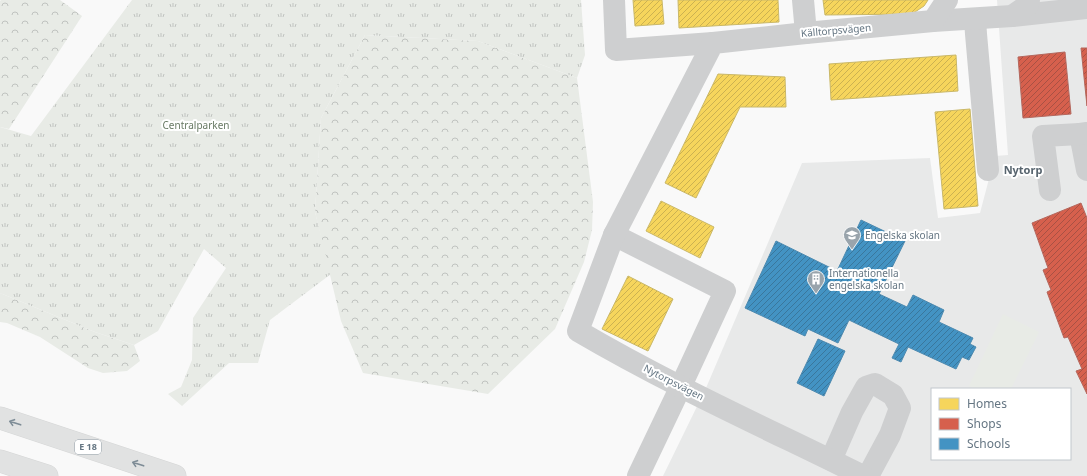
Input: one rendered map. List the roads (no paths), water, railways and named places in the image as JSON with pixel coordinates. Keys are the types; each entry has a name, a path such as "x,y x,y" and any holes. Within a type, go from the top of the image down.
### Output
{"highway":[{"name":"E 18","path":"0,418 175,476"},
{"path":"0,461 47,476"}],"street":[{"name":"Källtorpsvägen","path":"614,0 616,50 713,43 933,21 1012,16 1087,8"},
{"path":"803,0 806,33"},
{"path":"933,21 947,0"},
{"path":"1012,16 1028,5 1029,0"},
{"path":"975,19 988,170"},
{"path":"638,476 725,292 614,235 713,43"},
{"path":"1050,190 1043,136 1083,133 1087,170"},
{"name":"Nytorpsvägen","path":"614,235 578,331 681,386 863,476"},
{"path":"831,460 852,412 866,387 875,384 893,395 900,408 890,435 868,476"}],"place":[{"name":"Engelska skolan","path":"852,250"},
{"name":"Internationella engelska skolan","path":"816,294"}],"district":[{"name":"Nytorp","path":"1023,170"}],"park label":[{"name":"Centralparken","path":"196,125"}]}
